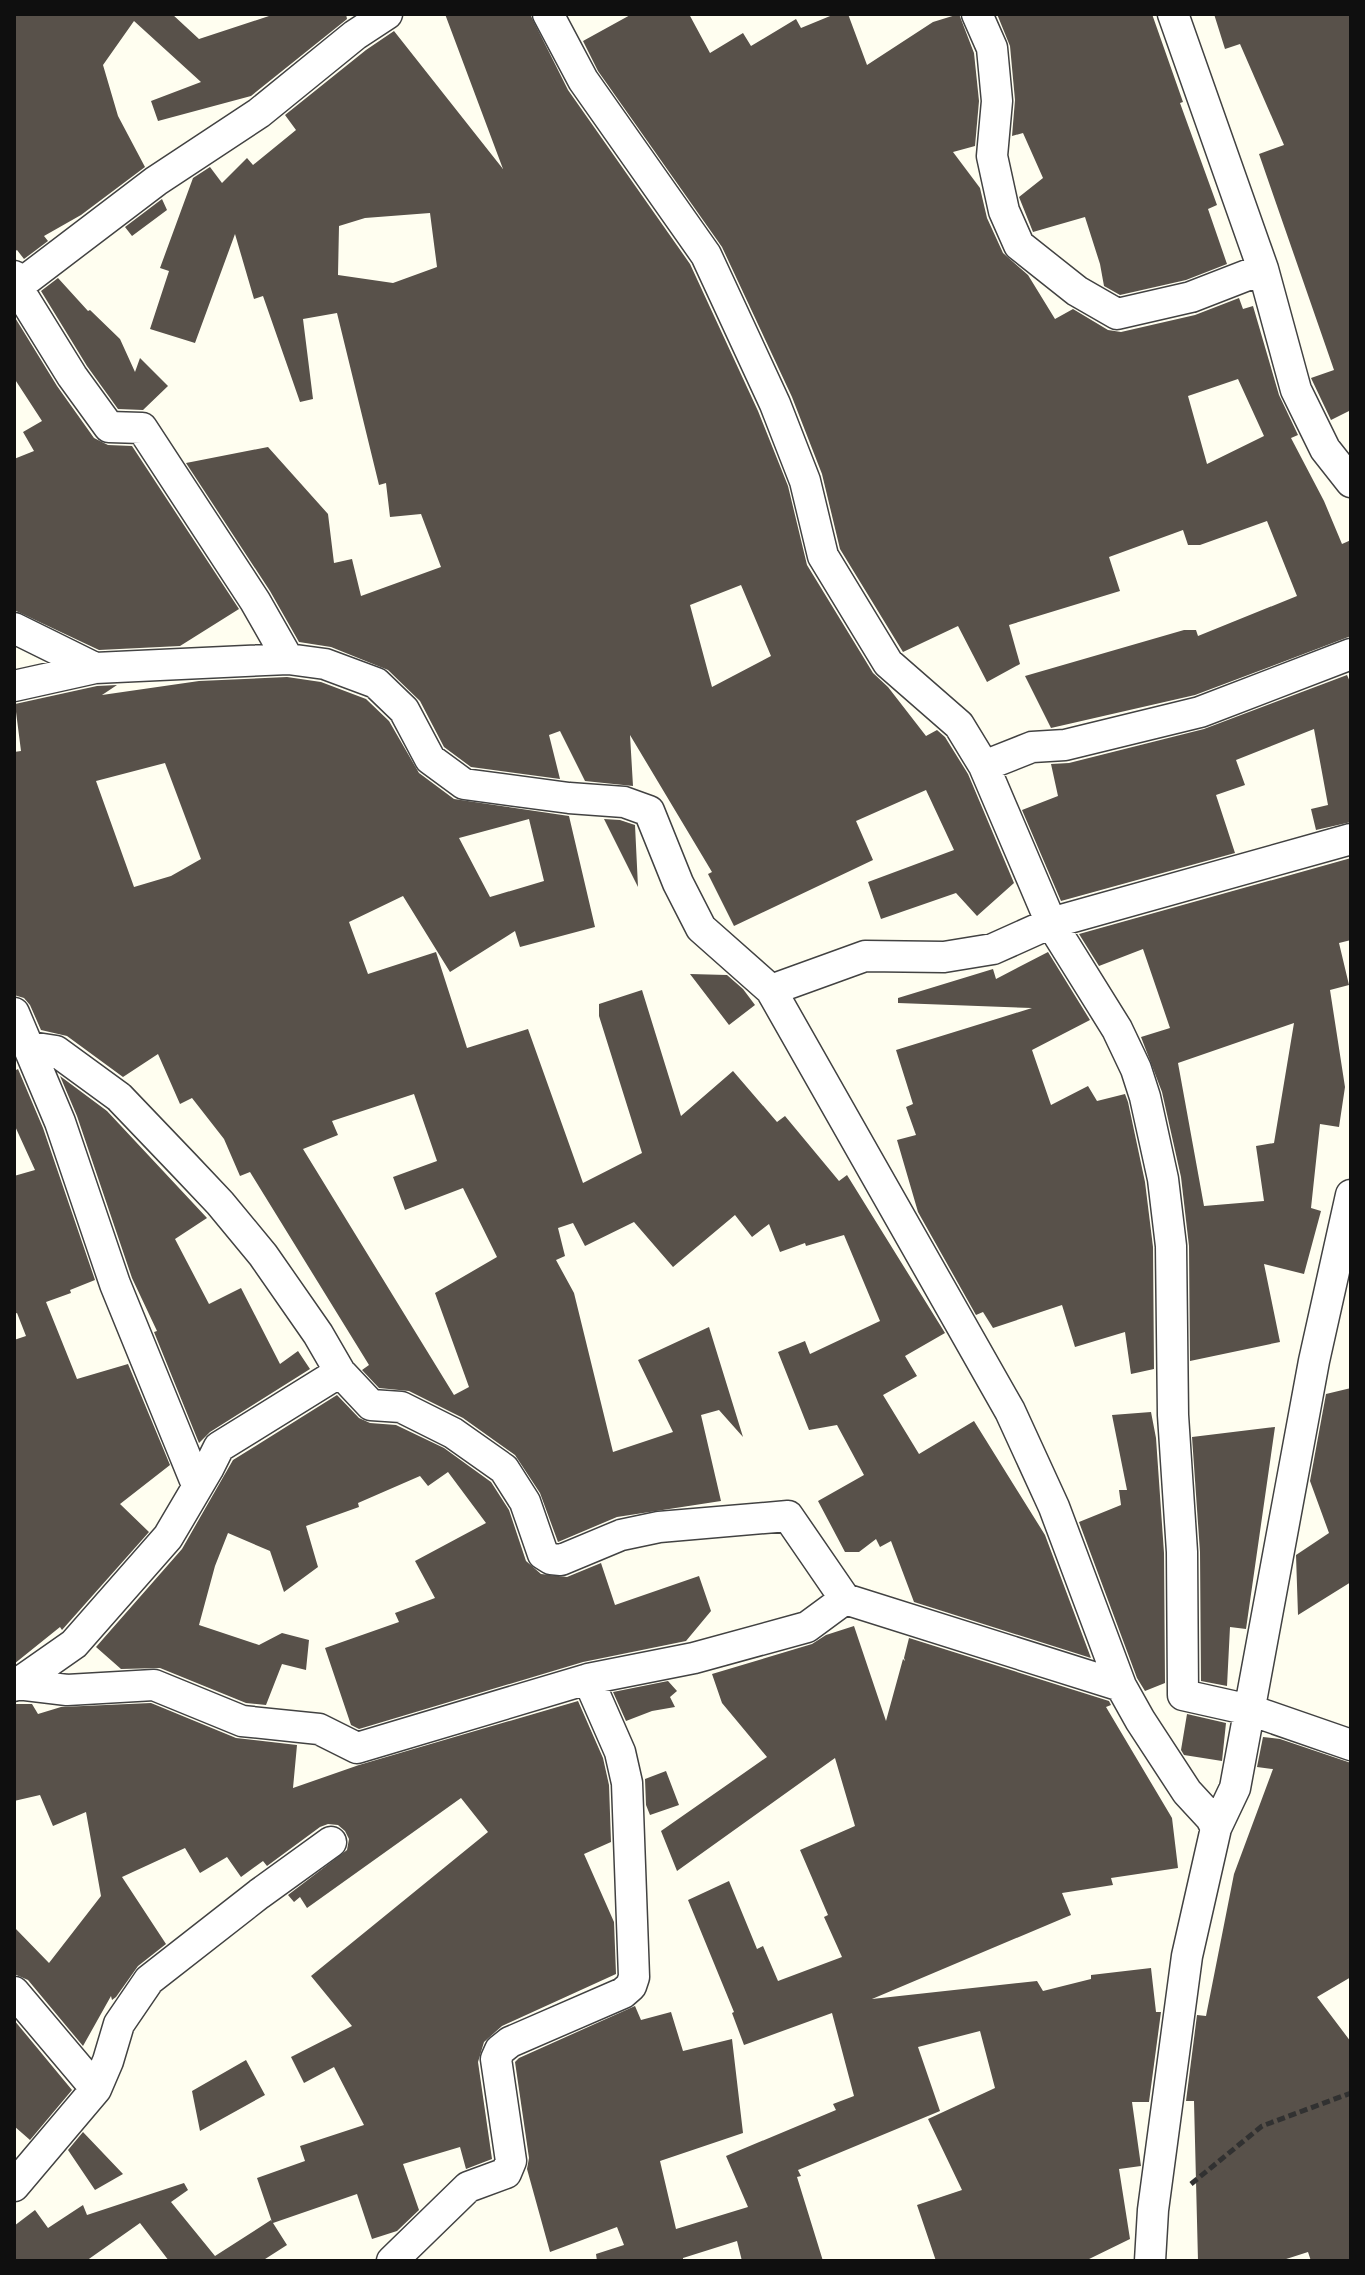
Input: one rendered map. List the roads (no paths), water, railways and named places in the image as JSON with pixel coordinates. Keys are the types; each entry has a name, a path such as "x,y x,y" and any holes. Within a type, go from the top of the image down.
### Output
{"street":[{"path":"288,659 255,601 142,428 109,427 72,376 15,284 156,181 259,113 355,35 387,14"},
{"path":"548,14 583,80 706,255 775,404 805,481 823,556 888,663 959,725 984,766 1051,923 1117,1029 1136,1069 1163,1179 1171,1246 1173,1415 1182,1552 1183,1695 1250,1710 1351,1745"},
{"path":"977,14 992,48 997,101 992,156 1004,211 1019,245 1077,291 1117,314 1191,297 1263,269"},
{"path":"1173,14 1263,269 1296,390 1325,449 1351,482"},
{"path":"14,628 95,668"},
{"path":"984,766 1032,747 1065,745 1200,712 1351,654"},
{"path":"14,686 95,668 288,659 325,664 376,683 404,710 430,759 464,784 624,802 649,811 678,883 701,928 771,990 1010,1411 1054,1507 1121,1686 1187,1792 1216,1828"},
{"path":"771,990 865,956 944,957 993,949 1051,923 1351,839"},
{"path":"14,1013 60,1122 115,1284 197,1485"},
{"path":"30,1047 56,1051 119,1097 194,1175 263,1255 318,1334 340,1372 371,1405 401,1407 453,1433 504,1469 525,1502 543,1554 551,1559 561,1560 621,1535 659,1527 788,1516 845,1599 1121,1686"},
{"path":"1150,2261 1153,2210 1187,1956 1216,1828 1235,1788 1314,1361 1351,1195"},
{"path":"15,1685 74,1644 168,1537 219,1447 340,1372"},
{"path":"15,1685 67,1690 154,1685 242,1721 319,1729 357,1748 588,1679 694,1658 807,1627 845,1599"},
{"path":"392,2261 468,2187 506,2173 510,2167 496,2059 500,2050 510,2042 623,1993 631,1986 634,1977 627,1783 620,1752 588,1679"},
{"path":"14,2186 96,2089 119,2024 149,1980 331,1842"},
{"path":"14,1992 96,2089"}]}
